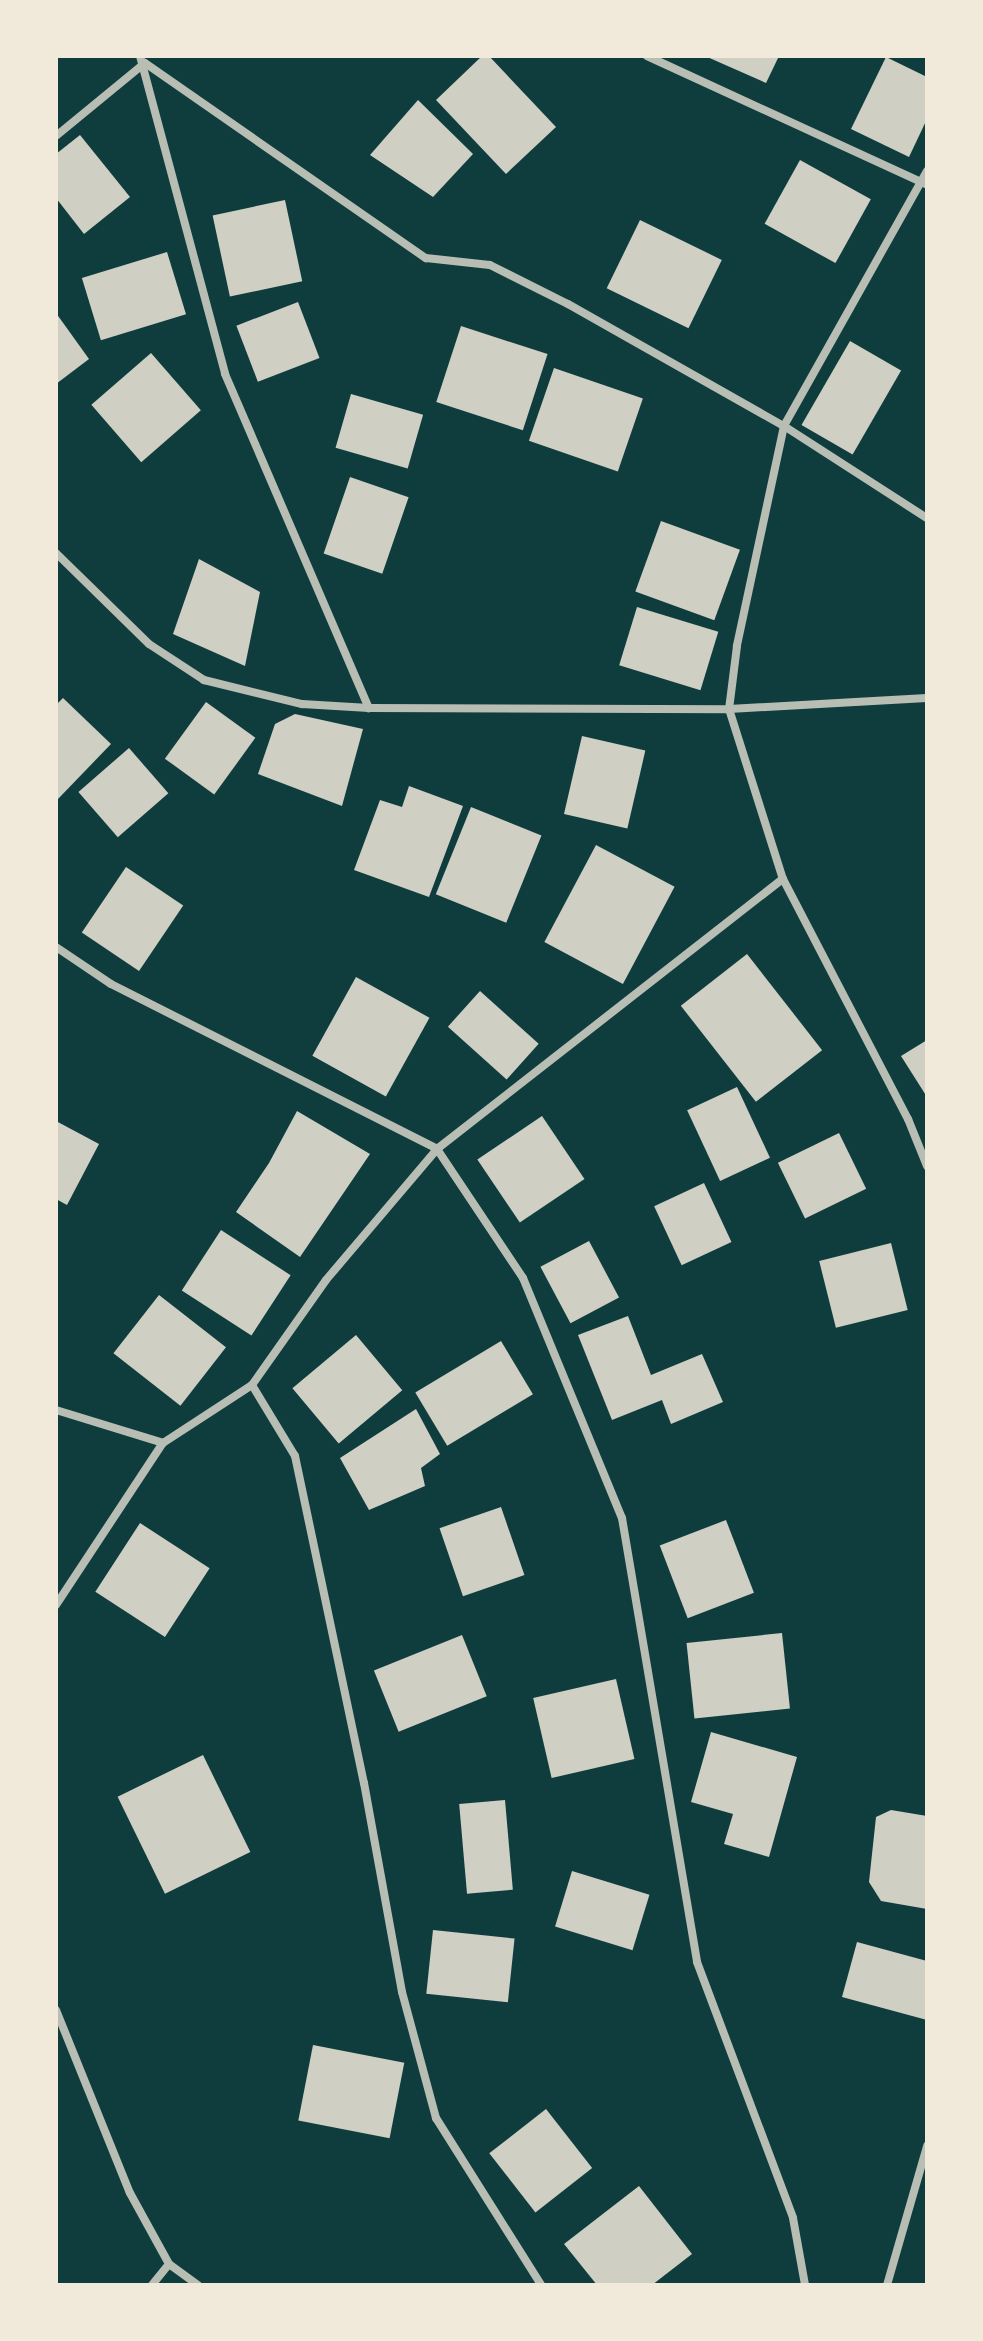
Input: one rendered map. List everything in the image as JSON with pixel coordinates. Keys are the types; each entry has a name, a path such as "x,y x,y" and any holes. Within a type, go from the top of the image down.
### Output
{"street":[{"path":"647,56 924,183"},
{"path":"56,136 143,59"},
{"path":"143,59 426,258 490,265 568,304 784,426 927,518"},
{"path":"143,59 225,374 369,708"},
{"path":"927,171 924,183 784,426 737,646 729,709 783,879 908,1119 927,1166"},
{"path":"56,553 149,644 204,680 302,704 369,708 729,709 927,698"},
{"path":"56,1605 163,1443 252,1385 326,1280 437,1149 783,879"},
{"path":"56,947 111,984 437,1149 523,1278 622,1518 697,1962 793,2218 805,2285"},
{"path":"252,1385 295,1456 364,1783 402,1992 436,2118 541,2285"},
{"path":"56,1410 163,1443"},
{"path":"56,2010 130,2193 169,2264 198,2285"},
{"path":"887,2285 927,2146"},
{"path":"152,2285 169,2264"}],"building":[{"path":"482,56 489,56 556,127 506,174 436,100"},
{"path":"705,56 779,56 766,83"},
{"path":"886,57 927,77 927,119 909,157 851,129"},
{"path":"418,100 473,154 433,197 370,155"},
{"path":"80,135 130,197 84,234 56,198 56,154"},
{"path":"800,160 871,199 835,263 765,224"},
{"path":"285,200 302,281 230,297 213,215"},
{"path":"640,220 722,260 688,328 607,288"},
{"path":"167,252 186,314 101,340 82,278"},
{"path":"298,302 320,358 258,382 236,326"},
{"path":"56,313 89,359 56,384"},
{"path":"461,326 548,354 523,430 436,402"},
{"path":"850,341 901,371 853,455 802,425"},
{"path":"151,353 201,410 141,462 91,405"},
{"path":"554,368 643,399 618,471 529,441"},
{"path":"351,394 423,415 408,469 336,448"},
{"path":"350,477 409,497 382,574 324,554"},
{"path":"661,521 740,550 714,620 635,591"},
{"path":"199,559 260,592 245,666 173,634"},
{"path":"637,607 718,632 700,690 619,665"},
{"path":"63,698 111,744 58,799 56,705"},
{"path":"206,702 255,738 214,794 165,759"},
{"path":"295,714 363,729 342,806 258,774 275,724"},
{"path":"582,736 645,751 627,829 564,814"},
{"path":"129,748 168,793 118,837 78,792"},
{"path":"409,786 463,806 429,897 354,870 380,800 402,807"},
{"path":"471,807 541,835 506,923 436,894"},
{"path":"596,845 675,887 623,984 544,942"},
{"path":"126,867 183,906 139,971 82,932"},
{"path":"747,954 822,1050 756,1102 681,1006"},
{"path":"356,977 429,1018 386,1096 312,1056"},
{"path":"480,991 539,1044 507,1080 448,1027"},
{"path":"927,1040 927,1097 901,1056"},
{"path":"737,1087 770,1158 720,1181 687,1110"},
{"path":"297,1111 370,1154 300,1257 236,1212 269,1163"},
{"path":"542,1116 584,1179 520,1223 477,1160"},
{"path":"56,1121 99,1144 67,1205 56,1199"},
{"path":"839,1133 866,1189 805,1219 778,1163"},
{"path":"704,1183 731,1242 682,1265 654,1206"},
{"path":"221,1230 291,1275 251,1336 182,1290"},
{"path":"589,1241 619,1298 570,1323 540,1267"},
{"path":"891,1243 908,1310 836,1328 819,1261"},
{"path":"159,1295 226,1347 180,1406 113,1353"},
{"path":"628,1316 651,1375 702,1354 723,1402 671,1424 662,1400 612,1420 578,1335"},
{"path":"356,1335 402,1390 339,1444 292,1388"},
{"path":"501,1341 533,1394 447,1446 415,1393"},
{"path":"416,1409 440,1454 421,1468 425,1486 369,1510 340,1458"},
{"path":"501,1507 524,1575 463,1596 440,1528"},
{"path":"726,1520 754,1593 688,1618 660,1545"},
{"path":"140,1523 210,1568 165,1637 95,1592"},
{"path":"782,1633 790,1709 694,1719 687,1643"},
{"path":"462,1635 487,1696 399,1732 374,1671"},
{"path":"616,1679 634,1759 552,1778 533,1698"},
{"path":"711,1732 797,1757 769,1857 724,1844 733,1814 691,1802"},
{"path":"203,1755 250,1852 165,1894 118,1797"},
{"path":"505,1800 513,1890 467,1894 459,1804"},
{"path":"891,1810 927,1816 927,1909 881,1901 869,1882 876,1817"},
{"path":"572,1871 649,1895 633,1950 555,1926"},
{"path":"433,1930 515,1939 508,2002 426,1994"},
{"path":"857,1942 927,1961 927,2020 842,1997"},
{"path":"313,2045 404,2063 390,2138 298,2121"},
{"path":"546,2109 592,2168 535,2212 489,2153"},
{"path":"639,2186 692,2254 652,2285 597,2285 564,2244"}]}
